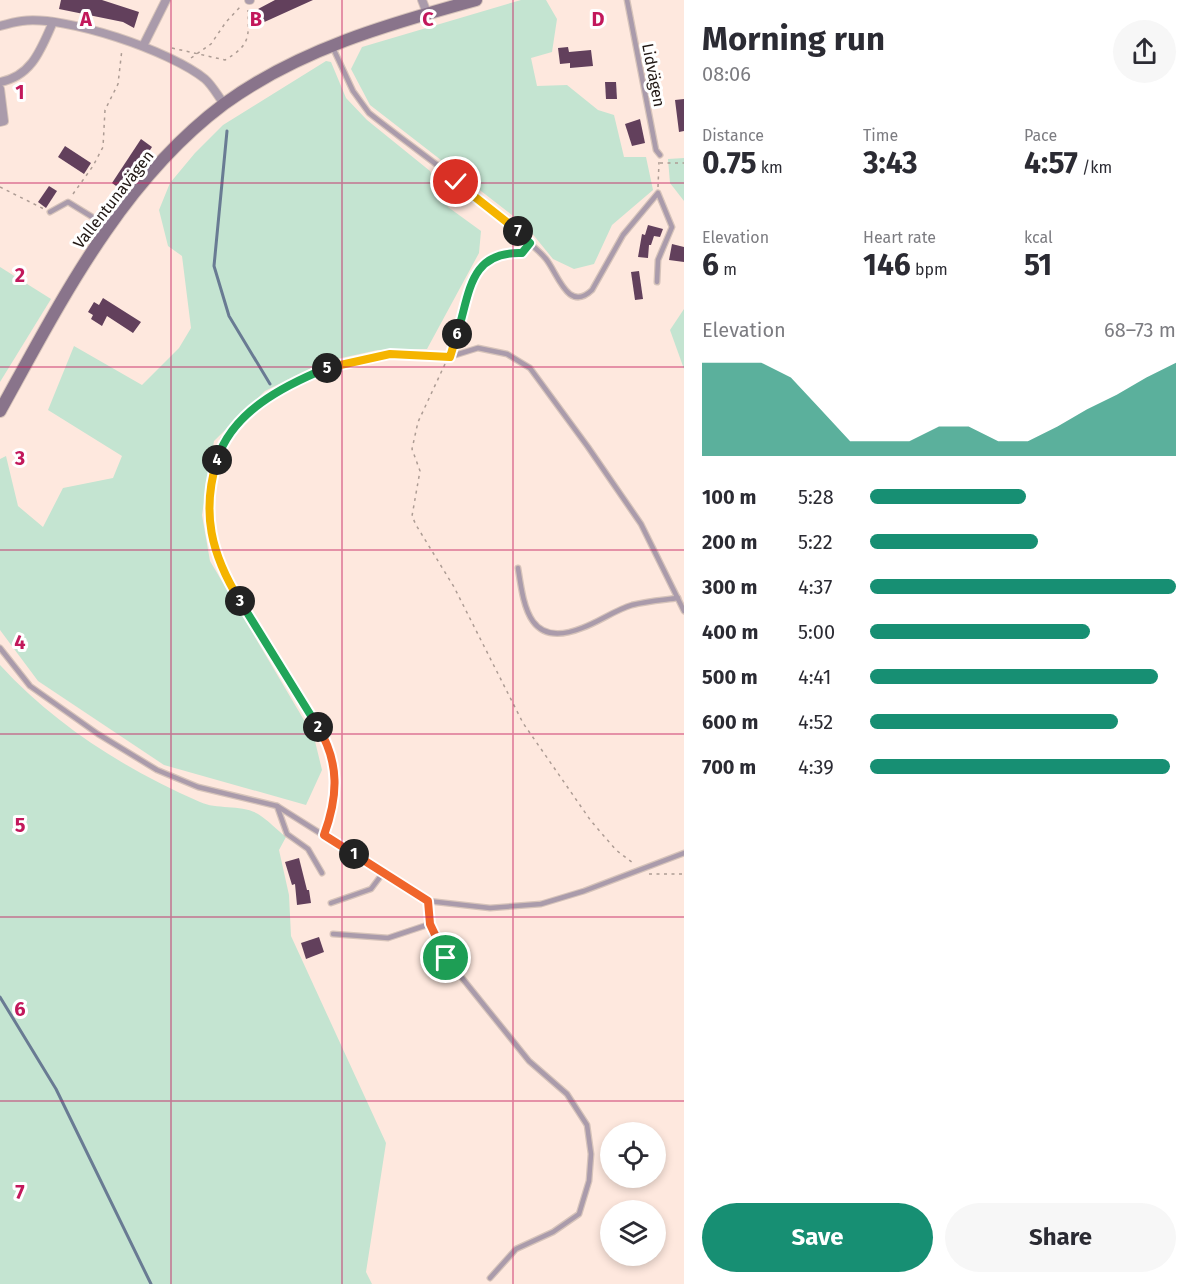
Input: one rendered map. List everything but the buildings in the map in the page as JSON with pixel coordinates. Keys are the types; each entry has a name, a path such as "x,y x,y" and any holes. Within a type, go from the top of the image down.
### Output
{"main road":[{"name":"Vallentunavägen","path":"0,411 72,280 110,227 167,156 224,104 283,69 332,45 427,13 476,0"}],"street":[{"path":"143,46 166,0"},
{"path":"422,0 427,13"},
{"path":"0,26 23,20 53,22 143,46 205,79 224,104"},
{"path":"0,82 16,79 37,56 53,22"},
{"path":"0,89 4,121 0,122"}],"lane":[{"name":"Lidvägen","path":"627,0 656,150 660,155"},
{"path":"332,45 353,91 369,113 517,230 546,259 566,292 575,298 585,297 592,290 623,235 658,193 672,227 658,260 657,282"},
{"path":"50,213 68,202 110,227"},
{"path":"324,835 334,808 334,770 326,741 231,586 216,555 208,518 212,476 223,440 249,412 291,382 331,366 390,354 450,357 478,348 507,354 530,368 641,524 684,611"},
{"path":"519,568 527,616 536,626 555,633 580,630 632,605 678,598"},
{"path":"0,648 30,686 98,734 157,770 198,787 277,806 428,901 490,908 541,904 684,853"},
{"path":"277,806 287,834 308,849 322,873"},
{"path":"331,903 371,889 383,873"},
{"path":"428,901 430,924 446,958 529,1061 567,1094 587,1125 591,1154 589,1180 579,1214 553,1232 516,1249 490,1278"},
{"path":"333,934 388,938 430,924"}],"path":[{"path":"164,46 225,60 239,51 248,38 250,0"},
{"path":"181,65 211,44 226,21 250,0"},
{"path":"68,202 103,147 105,110 118,84 123,40"},
{"path":"658,193 660,155"},
{"path":"659,163 684,163"},
{"path":"0,187 50,213"},
{"path":"530,243 522,253 492,256 469,287 450,357 418,422 412,449 420,471 412,516 454,587 523,723 591,821 616,850 641,870 654,876 684,874"}],"green space":[{"path":"521,0 546,0 557,19 552,52 531,58 537,86 567,85 598,110 614,115 624,157 646,157 653,190 612,225 594,264 574,269 553,259 526,226 370,105 351,69 362,47"},
{"path":"326,61 331,62 346,98 367,120 430,171 448,207 481,231 479,253 427,349 378,350 323,362 265,391 214,441 202,515 210,561 314,737 322,770 306,805 164,765 38,681 0,630 0,459 6,456 18,506 43,527 63,488 113,478 122,456 48,410 74,346 142,385 179,348 191,328 182,256 168,246 159,210 170,183 223,125"},
{"path":"684,158 684,201 670,183 668,159"},
{"path":"0,267 51,299 0,382"},
{"path":"684,309 684,369 670,330"},
{"path":"0,665 21,687 68,726 145,776 200,802 252,811 286,837 279,850 289,895 291,936 386,1143 366,1272 372,1284 0,1284"}],"waterway":[{"path":"227,131 214,266 229,316 270,384"},
{"path":"0,997 56,1089 151,1284"}],"route":[{"path":"446,958 430,924 428,901 324,835 334,808 334,770 326,741 231,586 216,555 208,518 212,476 223,440 249,412 291,382 331,366 390,354 450,357 469,287 484,264 492,256 522,253 530,243 456,182"}]}
